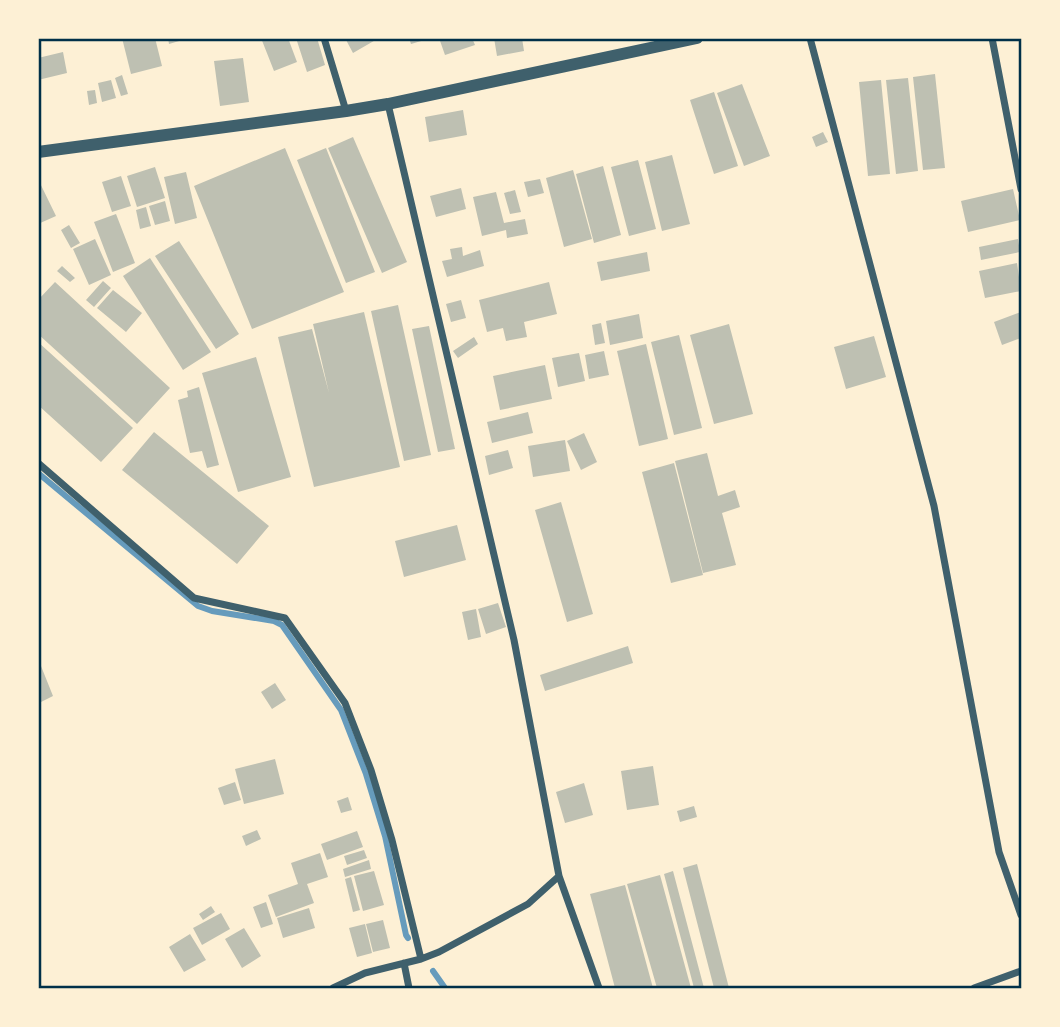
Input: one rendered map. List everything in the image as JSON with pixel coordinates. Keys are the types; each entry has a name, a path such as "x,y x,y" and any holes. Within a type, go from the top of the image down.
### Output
{"street":[{"path":"324,38 346,111"},
{"path":"38,152 388,104 697,38"},
{"path":"810,38 934,506 999,852 1021,915"},
{"path":"992,38 1021,189"},
{"path":"388,104 514,640 559,876 599,989"},
{"path":"38,463 194,598 285,618 345,703 371,770 392,840 421,959"},
{"path":"332,989 365,974 439,952 528,904 559,876"},
{"path":"404,963 409,989"},
{"path":"974,989 1021,971"}],"building":[{"path":"122,38 155,38 162,66 131,74"},
{"path":"168,38 186,38 186,39 169,44"},
{"path":"261,38 288,38 297,62 274,71"},
{"path":"296,38 317,38 325,65 307,72"},
{"path":"345,38 379,38 353,53"},
{"path":"409,38 428,38 428,39 411,44"},
{"path":"439,38 472,38 475,45 445,55"},
{"path":"494,38 522,38 524,51 497,56"},
{"path":"63,52 67,73 38,80 38,58"},
{"path":"243,58 249,102 220,106 214,61"},
{"path":"935,74 945,168 923,170 913,77"},
{"path":"122,75 128,94 121,96 115,78"},
{"path":"908,78 918,171 896,174 886,80"},
{"path":"111,80 116,98 102,102 98,83"},
{"path":"881,80 890,174 868,176 859,82"},
{"path":"742,84 770,156 744,166 717,93"},
{"path":"95,90 97,103 89,105 87,91"},
{"path":"714,92 738,166 714,174 690,100"},
{"path":"463,110 467,135 429,142 425,117"},
{"path":"823,132 828,142 816,147 812,137"},
{"path":"353,137 407,262 382,273 328,148"},
{"path":"285,148 344,292 252,329 194,186"},
{"path":"326,148 375,272 346,283 297,160"},
{"path":"672,155 690,224 662,231 645,162"},
{"path":"638,160 656,229 629,236 611,167"},
{"path":"603,166 621,235 594,243 576,174"},
{"path":"155,167 165,198 137,207 127,176"},
{"path":"573,170 592,239 564,247 546,178"},
{"path":"186,172 197,218 175,224 164,177"},
{"path":"121,176 131,206 112,212 102,182"},
{"path":"38,179 56,216 38,224"},
{"path":"540,179 544,193 528,197 524,182"},
{"path":"461,188 466,209 436,217 430,196"},
{"path":"1013,189 1020,220 968,232 961,201"},
{"path":"515,190 521,212 510,214 504,193"},
{"path":"496,192 504,223 525,219 528,234 507,238 506,230 482,236 473,197"},
{"path":"165,201 170,221 155,225 149,206"},
{"path":"146,207 151,226 140,229 136,210"},
{"path":"116,214 135,263 113,272 94,222"},
{"path":"69,225 80,243 71,248 61,230"},
{"path":"95,239 111,275 89,285 73,249"},
{"path":"1018,239 1020,252 981,260 979,247"},
{"path":"179,241 239,334 216,349 155,256"},
{"path":"462,247 463,256 480,250 484,266 447,277 442,261 452,259 450,249"},
{"path":"647,252 650,271 601,281 597,262"},
{"path":"150,258 211,352 183,370 123,276"},
{"path":"1017,263 1021,291 985,298 979,271"},
{"path":"62,266 75,278 70,282 57,271"},
{"path":"103,281 111,288 94,307 86,300"},
{"path":"55,282 170,388 137,424 38,334 38,300"},
{"path":"549,282 557,314 524,322 527,337 506,341 503,328 487,332 479,300"},
{"path":"113,290 142,313 126,332 97,308"},
{"path":"461,300 466,318 451,322 446,304"},
{"path":"398,305 431,455 404,461 371,311"},
{"path":"364,312 400,467 314,487 278,337 312,329 329,393 313,324"},
{"path":"1021,312 1021,338 1002,345 994,322"},
{"path":"639,314 643,338 610,345 606,321"},
{"path":"601,323 605,343 595,345 592,325"},
{"path":"729,324 753,414 714,424 690,335"},
{"path":"429,326 455,449 438,452 412,329"},
{"path":"679,335 702,428 674,435 651,342"},
{"path":"874,336 886,377 846,389 834,347"},
{"path":"474,337 478,344 458,358 453,351"},
{"path":"38,342 133,428 101,462 38,405"},
{"path":"646,344 668,439 639,446 617,351"},
{"path":"604,351 609,375 589,379 585,355"},
{"path":"579,353 585,381 558,387 552,358"},
{"path":"256,357 291,477 238,492 202,373"},
{"path":"545,365 552,399 500,410 493,376"},
{"path":"199,387 219,465 207,468 202,451 190,453 178,400 188,397 187,391"},
{"path":"528,412 533,433 492,443 487,422"},
{"path":"154,432 269,526 237,564 122,470"},
{"path":"584,433 597,462 581,470 567,441"},
{"path":"565,440 570,471 533,477 528,446"},
{"path":"508,450 513,468 489,475 485,456"},
{"path":"707,453 718,496 735,490 740,507 722,513 736,565 703,573 675,461"},
{"path":"674,463 703,575 671,583 642,472"},
{"path":"561,502 593,614 567,622 535,510"},
{"path":"457,525 466,560 404,577 395,541"},
{"path":"498,603 506,627 486,634 478,609"},
{"path":"476,609 481,637 468,640 462,612"},
{"path":"628,646 633,663 545,691 540,675"},
{"path":"39,661 53,696 39,703"},
{"path":"275,683 286,700 272,709 261,692"},
{"path":"275,759 284,794 244,804 235,769"},
{"path":"653,766 659,805 627,810 621,771"},
{"path":"235,782 241,800 224,805 218,788"},
{"path":"584,783 593,815 565,823 556,792"},
{"path":"348,797 352,810 341,813 337,801"},
{"path":"694,806 697,817 680,822 677,811"},
{"path":"257,830 261,839 246,846 242,836"},
{"path":"357,831 363,847 327,860 321,844"},
{"path":"364,850 367,858 347,865 344,856"},
{"path":"320,853 328,877 307,884 314,903 276,917 268,895 298,884 291,863"},
{"path":"369,860 371,869 345,877 343,869"},
{"path":"697,864 729,988 714,988 683,868"},
{"path":"374,871 384,905 363,911 354,876"},
{"path":"673,871 704,988 694,988 664,874"},
{"path":"660,875 691,988 657,988 627,884"},
{"path":"351,877 360,910 353,912 345,879"},
{"path":"625,885 653,988 615,988 590,894"},
{"path":"266,902 273,924 261,928 253,907"},
{"path":"211,906 215,912 203,920 199,914"},
{"path":"309,908 315,928 283,938 277,918"},
{"path":"221,913 230,929 202,945 193,928"},
{"path":"383,920 390,948 373,952 366,924"},
{"path":"365,924 372,953 357,957 349,928"},
{"path":"244,928 261,956 242,968 225,939"},
{"path":"190,934 206,960 184,972 169,947"}],"waterway":[{"path":"38,473 198,606 212,611 274,621 282,625 341,710 366,774 385,836 408,938"},
{"path":"433,971 445,988"}]}
